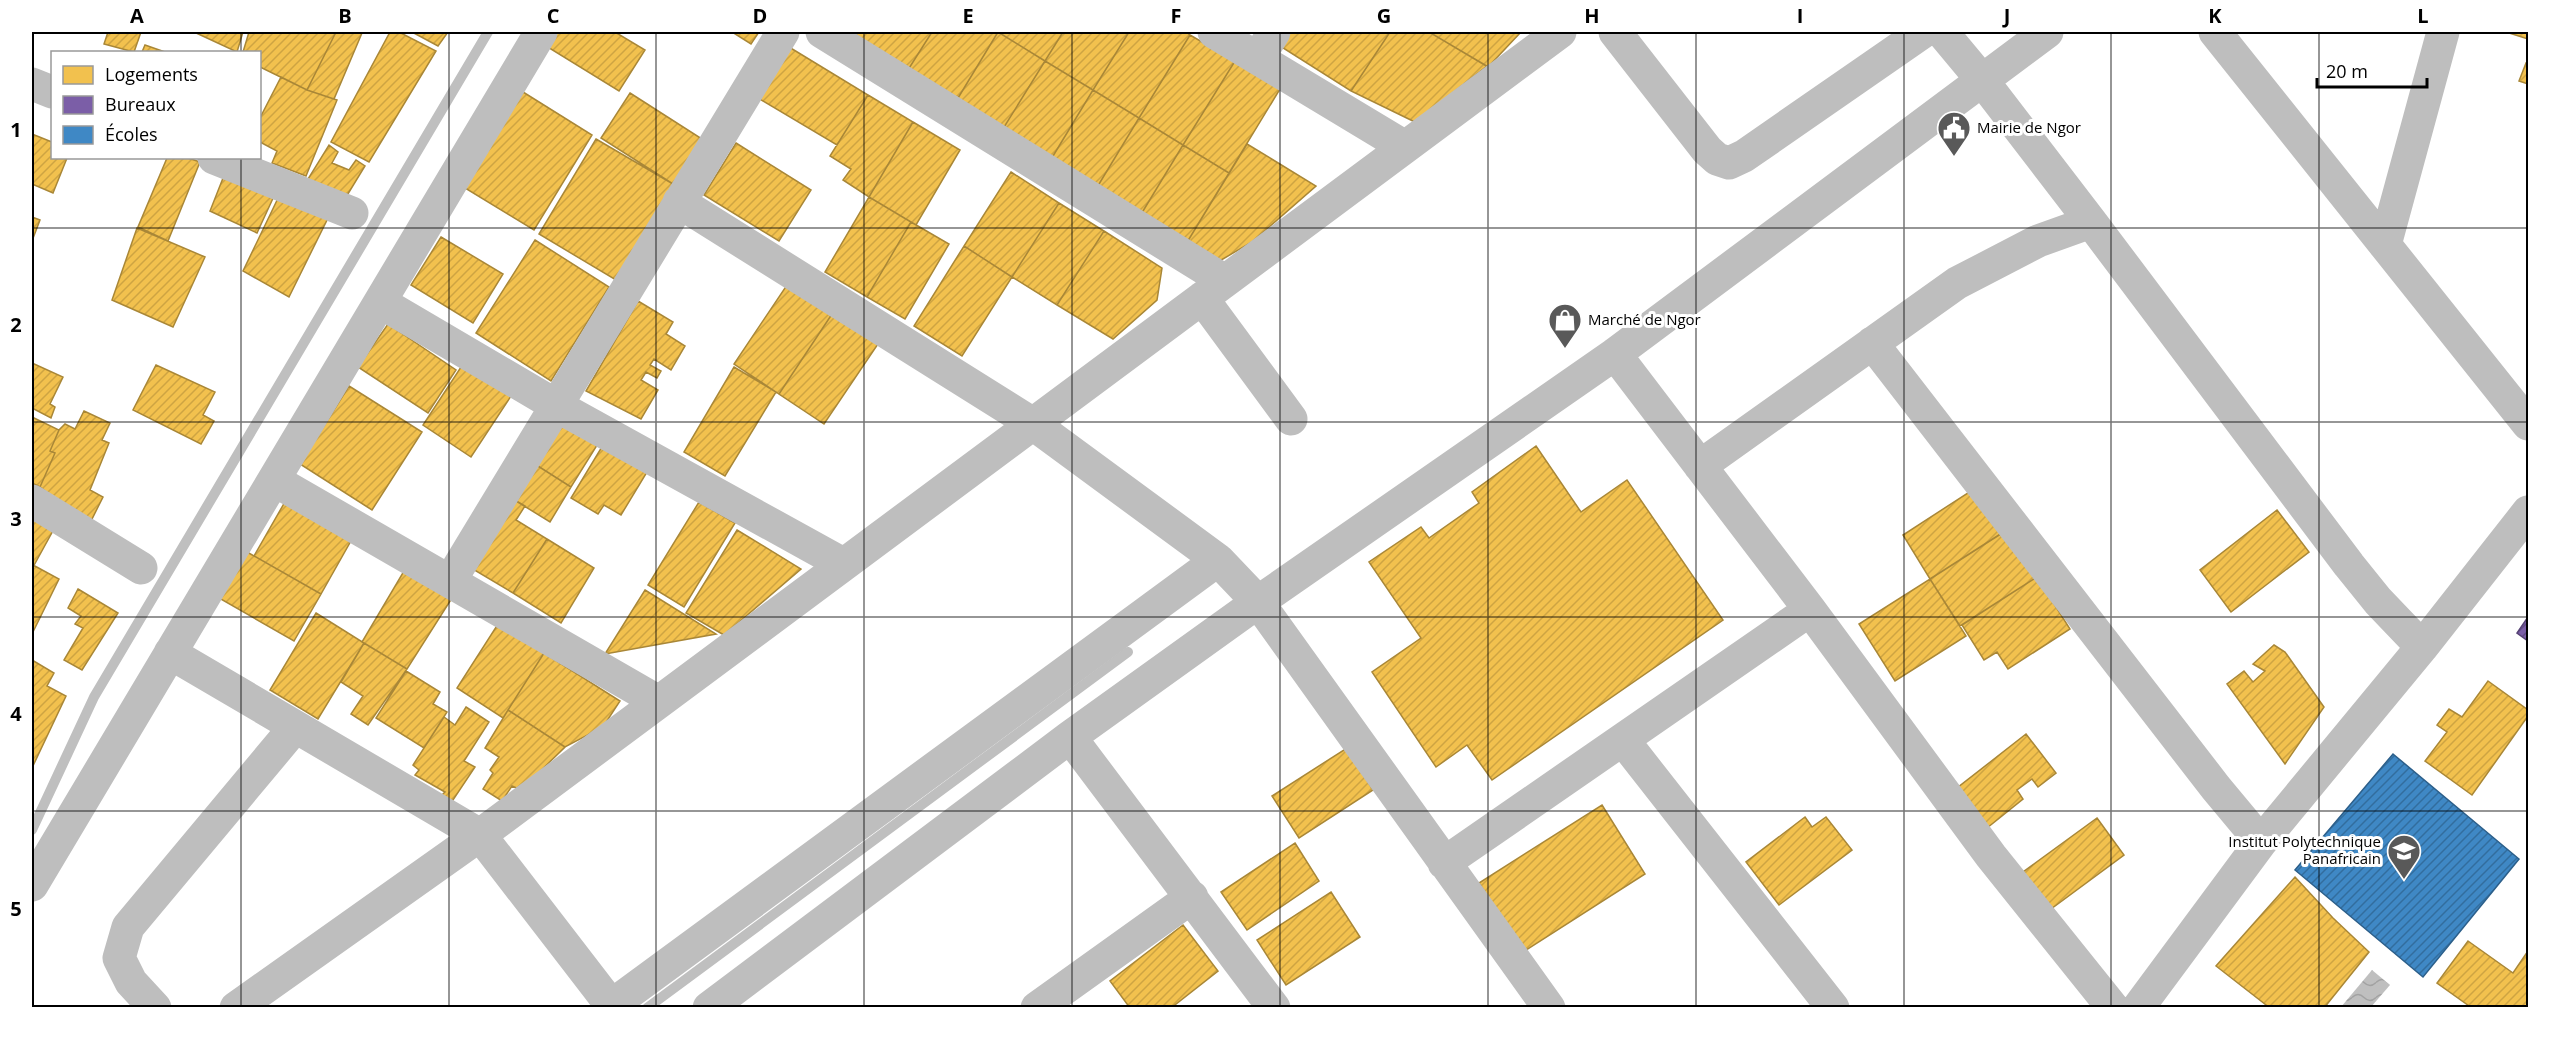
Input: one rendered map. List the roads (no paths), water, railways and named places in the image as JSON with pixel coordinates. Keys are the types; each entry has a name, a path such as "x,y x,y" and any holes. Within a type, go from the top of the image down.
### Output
{"street":[{"path":"32,885 541,32"},
{"path":"450,581 783,32"},
{"path":"822,32 1214,290 1291,419"},
{"path":"1214,32 1266,45 1405,147"},
{"path":"236,1008 480,835 1560,32"},
{"path":"1615,32 1707,150 1718,159 1729,163 1744,156 1923,32"},
{"path":"1942,32 1982,80 2091,222 2349,565 2378,601 2422,647"},
{"path":"709,1008 1070,737 1258,602 1615,354 2047,32"},
{"path":"2215,32 2529,424"},
{"path":"2385,245 2443,32"},
{"path":"32,84 51,92"},
{"path":"217,159 352,213"},
{"path":"679,202 1033,424 1218,560 1258,602 1549,1008"},
{"path":"1700,466 1958,283 2038,241 2091,222"},
{"path":"380,302 557,406 843,564"},
{"path":"1872,343 2261,843"},
{"path":"1615,354 1810,610 1991,856 2113,1008"},
{"path":"274,480 659,702"},
{"path":"32,501 141,568"},
{"path":"2138,1008 2261,843 2529,512"},
{"path":"170,652 480,835 610,1006 1218,560"},
{"path":"1444,863 1810,610"},
{"path":"155,1008 131,982 119,958 128,927 295,727"},
{"path":"1070,737 1274,1008"},
{"path":"1623,740 1833,1008"},
{"path":"1037,1008 1192,897"}],"water":[{"path":"2372,970 2390,985 2371,1007 2341,1007"}],"waterway":[{"path":"32,830 94,697 488,32"},
{"path":"647,1008 1128,652"}],"place":[{"name":"Mairie de Ngor","path":"1954,157"},
{"name":"Marché de Ngor","path":"1565,349"},
{"name":"Institut Polytechnique Panafricain","path":"2404,880"}]}
